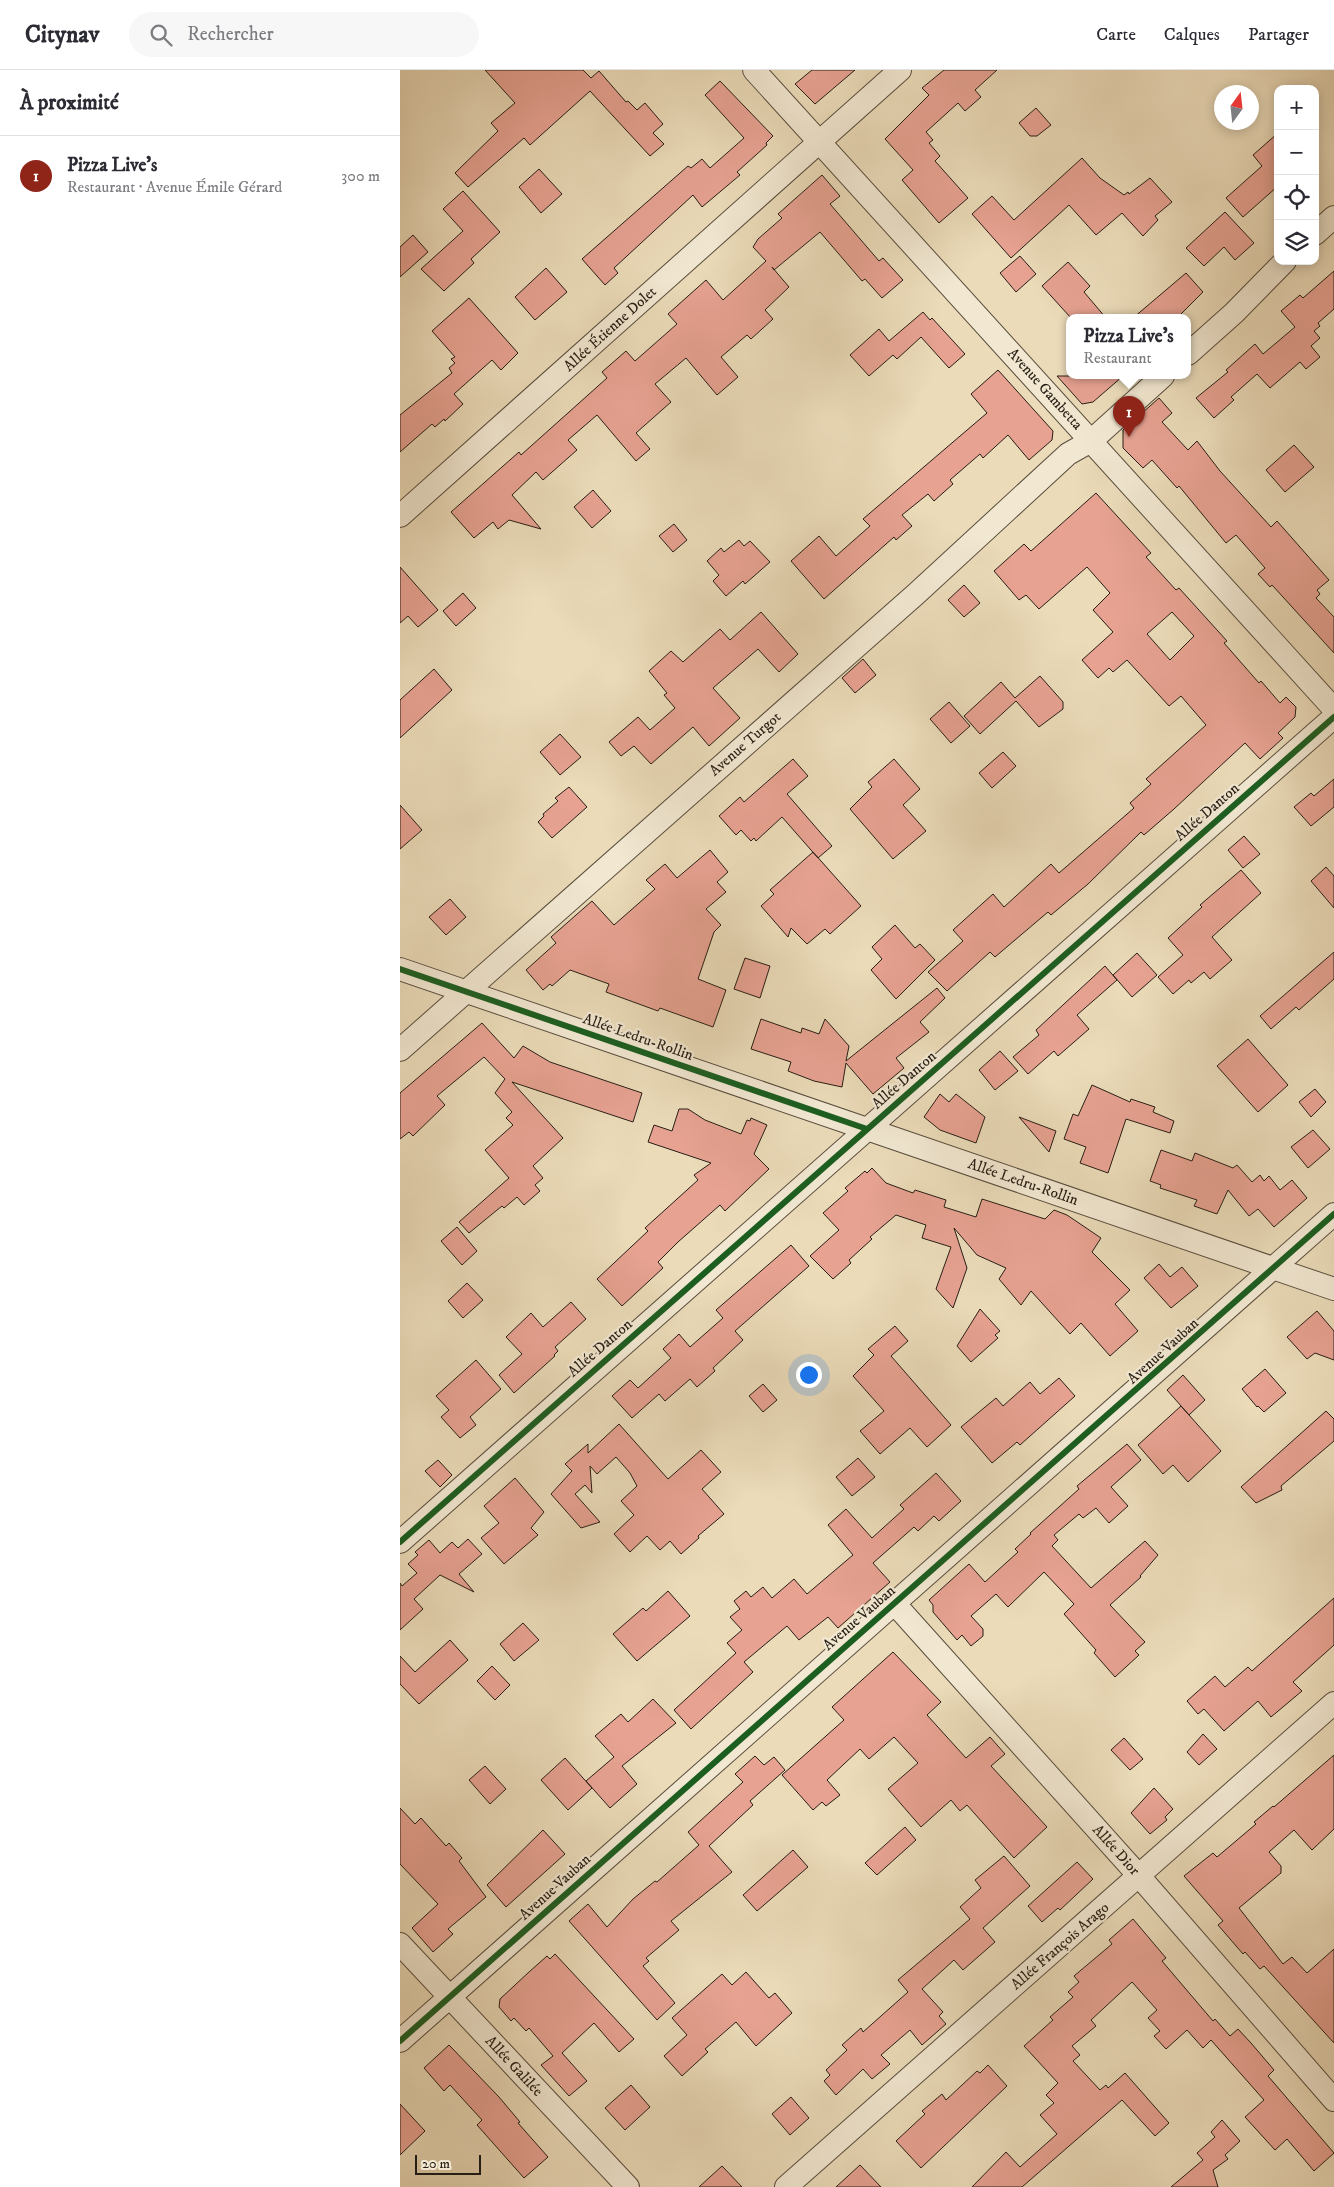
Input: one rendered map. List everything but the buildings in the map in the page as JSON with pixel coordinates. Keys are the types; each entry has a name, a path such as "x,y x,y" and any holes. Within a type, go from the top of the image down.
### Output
{"street":[{"name":"Avenue Gambetta","path":"754,70 1334,709"},
{"name":"Allée Étienne Dolet","path":"400,516 900,70"},
{"path":"1319,230 1334,217"},
{"path":"1191,351 1234,313 1281,265"},
{"name":"Avenue Turgot","path":"400,1050 916,594 1068,454 1091,441 1160,379"},
{"name":"Allée Danton","path":"400,1542 1334,717"},
{"name":"Allée Ledru-Rollin","path":"400,969 1334,1289"},
{"name":"Avenue Vauban","path":"400,2041 1334,1214"},
{"name":"Allée Dior","path":"894,1603 1139,1876 1334,2100"},
{"name":"Allée François Arago","path":"786,2187 1334,1703"},
{"name":"Allée Galilée","path":"400,1944 628,2187"}],"cycle path":[{"path":"400,1542 1334,717"},
{"path":"400,969 867,1129"},
{"path":"400,2041 1334,1214"}],"place":[{"name":"Pizza Live's","path":"1129,437"}]}
